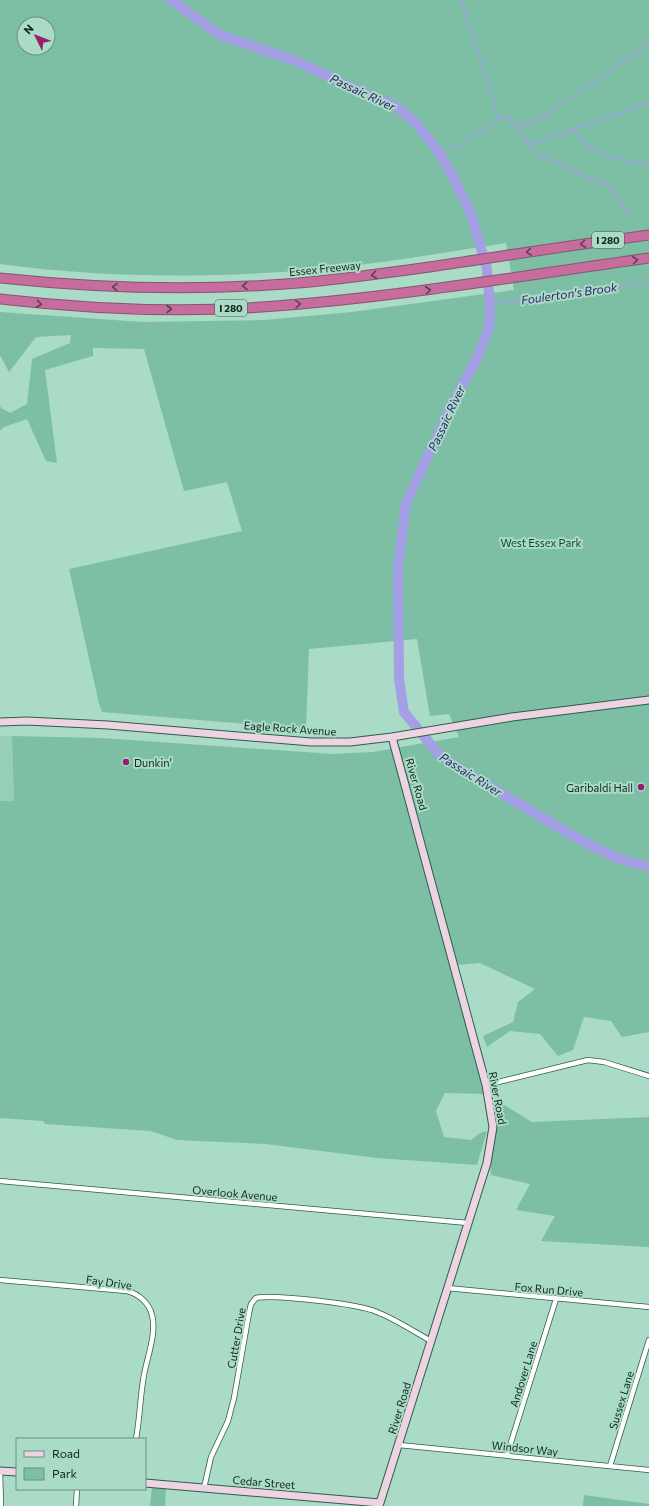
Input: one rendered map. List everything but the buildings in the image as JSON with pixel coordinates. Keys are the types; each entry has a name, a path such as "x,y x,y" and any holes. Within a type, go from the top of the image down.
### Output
{"highway":[{"name":"Essex Freeway","path":"0,278 116,287 223,288 337,280 649,235"},
{"name":"I 280","path":"0,299 50,305 130,309 234,308 350,299 462,285 649,258"}],"street":[{"name":"Eagle Rock Avenue","path":"0,722 27,721 108,725 311,742 350,742 392,737 446,727 649,700"},
{"name":"River Road","path":"380,1505 493,1138 493,1118 486,1086 392,737"},
{"path":"486,1086 588,1060 604,1062 649,1076"},
{"name":"Overlook Avenue","path":"0,1181 468,1223"},
{"name":"Fay Drive","path":"0,1280 127,1291 141,1297 153,1316 153,1326 144,1375 136,1438"},
{"name":"Fox Run Drive","path":"447,1288 649,1307"},
{"name":"Cutter Drive","path":"204,1488 211,1457 230,1413 251,1304 256,1298 267,1297 297,1299 368,1308 431,1341"},
{"name":"Andover Lane","path":"507,1455 556,1299"},
{"name":"Sussex Lane","path":"610,1466 649,1340"},
{"name":"Windsor Way","path":"399,1445 649,1470"},
{"path":"2,1506 0,1471 16,1472"},
{"name":"Cedar Street","path":"146,1483 380,1505"},
{"path":"76,1506 77,1490"}],"shaded area":[{"path":"0,736 12,736 14,802 0,801"}],"green space":[{"name":"West Essex Park","path":"0,0 649,0 649,1032 622,1037 611,1021 584,1017 573,1050 558,1056 540,1034 510,1031 487,1047 483,1036 513,1022 518,1002 535,989 480,963 456,965 490,1094 445,1093 436,1111 444,1137 471,1140 480,1133 487,1131 477,1165 377,1158 266,1144 177,1140 151,1131 45,1124 43,1121 0,1118 0,801 14,801 12,736 101,738 333,754 373,752 459,737 449,714 430,716 417,639 309,649 306,729 102,712 69,569 242,531 227,482 184,491 144,349 93,348 93,356 45,370 57,463 46,461 27,419 4,427 0,431 0,405 1,408 10,413 27,404 32,359 70,343 71,335 36,337 9,372 0,355 0,312 142,322 264,320 352,312 514,290 506,243 354,266 249,274 124,274 41,269 0,264"},
{"path":"496,1100 532,1122 649,1117 649,1247 541,1241 555,1216 516,1210 530,1184 491,1175 490,1164"},
{"path":"152,1487 166,1488 165,1506 150,1506"},
{"path":"584,1495 649,1504 649,1506 583,1506"}],"waterway":[{"name":"Passaic River","path":"171,0 220,35 296,61 359,91 396,106 416,123 438,151 456,182 472,217 487,269 490,305 489,328 476,360 455,398 406,503 398,568 399,679 404,712 441,757 573,836 619,859 649,867"},
{"path":"461,0 499,118"},
{"path":"517,127 538,119 559,106 649,44"},
{"path":"528,145 649,103"},
{"path":"438,151 459,146 503,116 509,117 532,150 543,158 558,163 586,177 606,183 632,217"},
{"path":"574,130 582,140 599,152 617,158 649,165"},
{"name":"Foulerton's Brook","path":"490,305 578,290 649,282"}],"place":[{"name":"Dunkin'","path":"126,762"},
{"name":"Garibaldi Hall","path":"641,787"}]}
